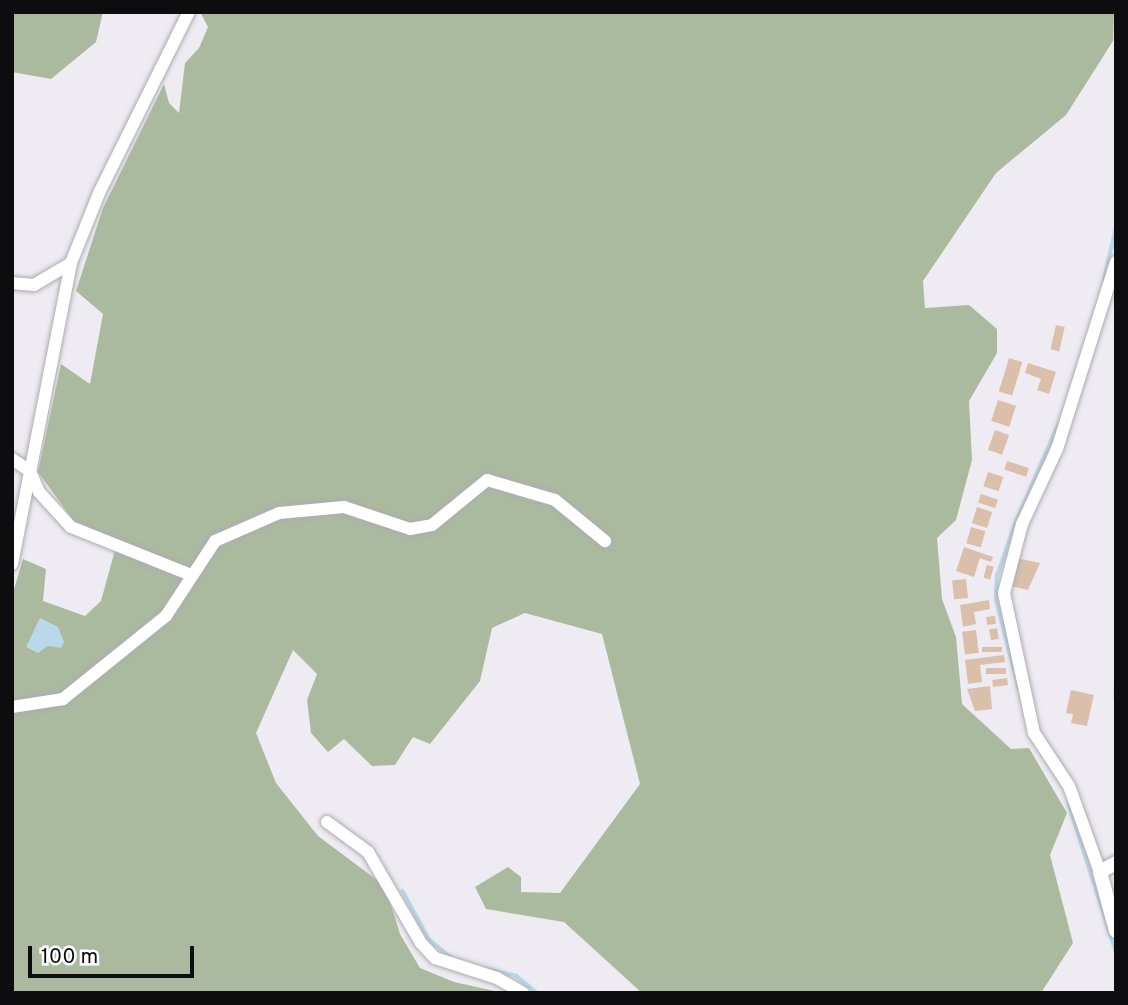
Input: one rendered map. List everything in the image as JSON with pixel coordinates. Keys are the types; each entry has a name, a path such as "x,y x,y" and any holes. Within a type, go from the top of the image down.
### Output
{"main road":[{"path":"1116,863 1100,872 1116,931"}],"street":[{"path":"12,564 71,263 100,191 189,12"},
{"path":"1100,872 1069,786 1034,733 1004,593 1022,524 1057,449 1116,262"},
{"path":"12,283 34,285 71,263"},
{"path":"12,459 30,471 39,492 71,527 191,575"},
{"path":"12,707 46,705 70,694 166,616 215,541 270,516 344,507 410,529 432,525 487,480 555,500 606,541"},
{"path":"327,822 368,852 421,943 435,958 497,978 523,993"}],"green space":[{"path":"12,12 103,12 96,42 51,79 12,72"},
{"path":"200,12 1114,12 1113,41 1066,115 996,173 923,281 925,308 969,305 997,329 997,353 969,401 972,460 956,520 937,538 942,599 956,637 962,704 1011,749 1029,748 1067,813 1050,855 1073,943 1041,993 642,993 564,922 486,909 475,887 508,867 521,877 521,892 560,893 640,784 602,634 525,613 492,628 480,681 430,744 413,737 395,765 372,766 344,739 328,752 311,733 307,700 317,674 293,650 256,733 276,783 318,836 385,886 400,934 420,968 454,982 504,993 12,993 12,596 23,559 46,569 43,601 85,616 101,601 118,539 76,524 38,472 61,364 90,384 103,314 76,291 103,208 164,84 169,103 179,113 185,63 199,48 208,27"}],"water":[{"path":"40,618 58,627 64,642 61,648 48,646 38,653 26,647"}],"building":[{"path":"1056,325 1065,327 1059,351 1050,349"},
{"path":"1009,358 1022,362 1012,396 999,391"},
{"path":"1028,363 1056,372 1049,394 1037,390 1041,379 1025,373"},
{"path":"998,400 1016,406 1009,427 991,421"},
{"path":"995,430 1009,435 1002,455 988,450"},
{"path":"1007,461 1029,468 1026,477 1004,470"},
{"path":"988,472 1003,477 999,491 983,486"},
{"path":"981,494 998,500 995,508 978,503"},
{"path":"977,507 992,512 987,528 972,523"},
{"path":"971,527 985,531 981,547 966,543"},
{"path":"964,547 993,557 991,562 980,558 974,577 956,571"},
{"path":"1016,558 1040,563 1028,590 1010,586"},
{"path":"987,565 994,567 990,579 983,577"},
{"path":"966,579 968,598 954,599 952,580"},
{"path":"989,600 990,609 974,612 976,624 963,627 960,605"},
{"path":"995,616 996,624 987,625 986,617"},
{"path":"997,628 999,639 991,640 989,629"},
{"path":"976,630 979,653 965,655 962,632"},
{"path":"982,647 1002,647 1002,652 982,652"},
{"path":"1004,655 1005,662 980,665 982,682 968,684 965,660"},
{"path":"986,668 1006,668 1006,674 986,674"},
{"path":"1007,678 1008,685 993,687 992,680"},
{"path":"990,686 992,709 975,711 967,689"},
{"path":"1071,690 1094,695 1087,726 1071,723 1073,714 1066,713"}],"waterway":[{"path":"1104,280 1116,227"},
{"path":"1019,690 996,600 997,576 1015,524 1058,425"},
{"path":"1116,687 1116,698"},
{"path":"1069,804 1116,951"},
{"path":"403,891 429,939 452,958"},
{"path":"483,968 517,976 537,993"}]}
